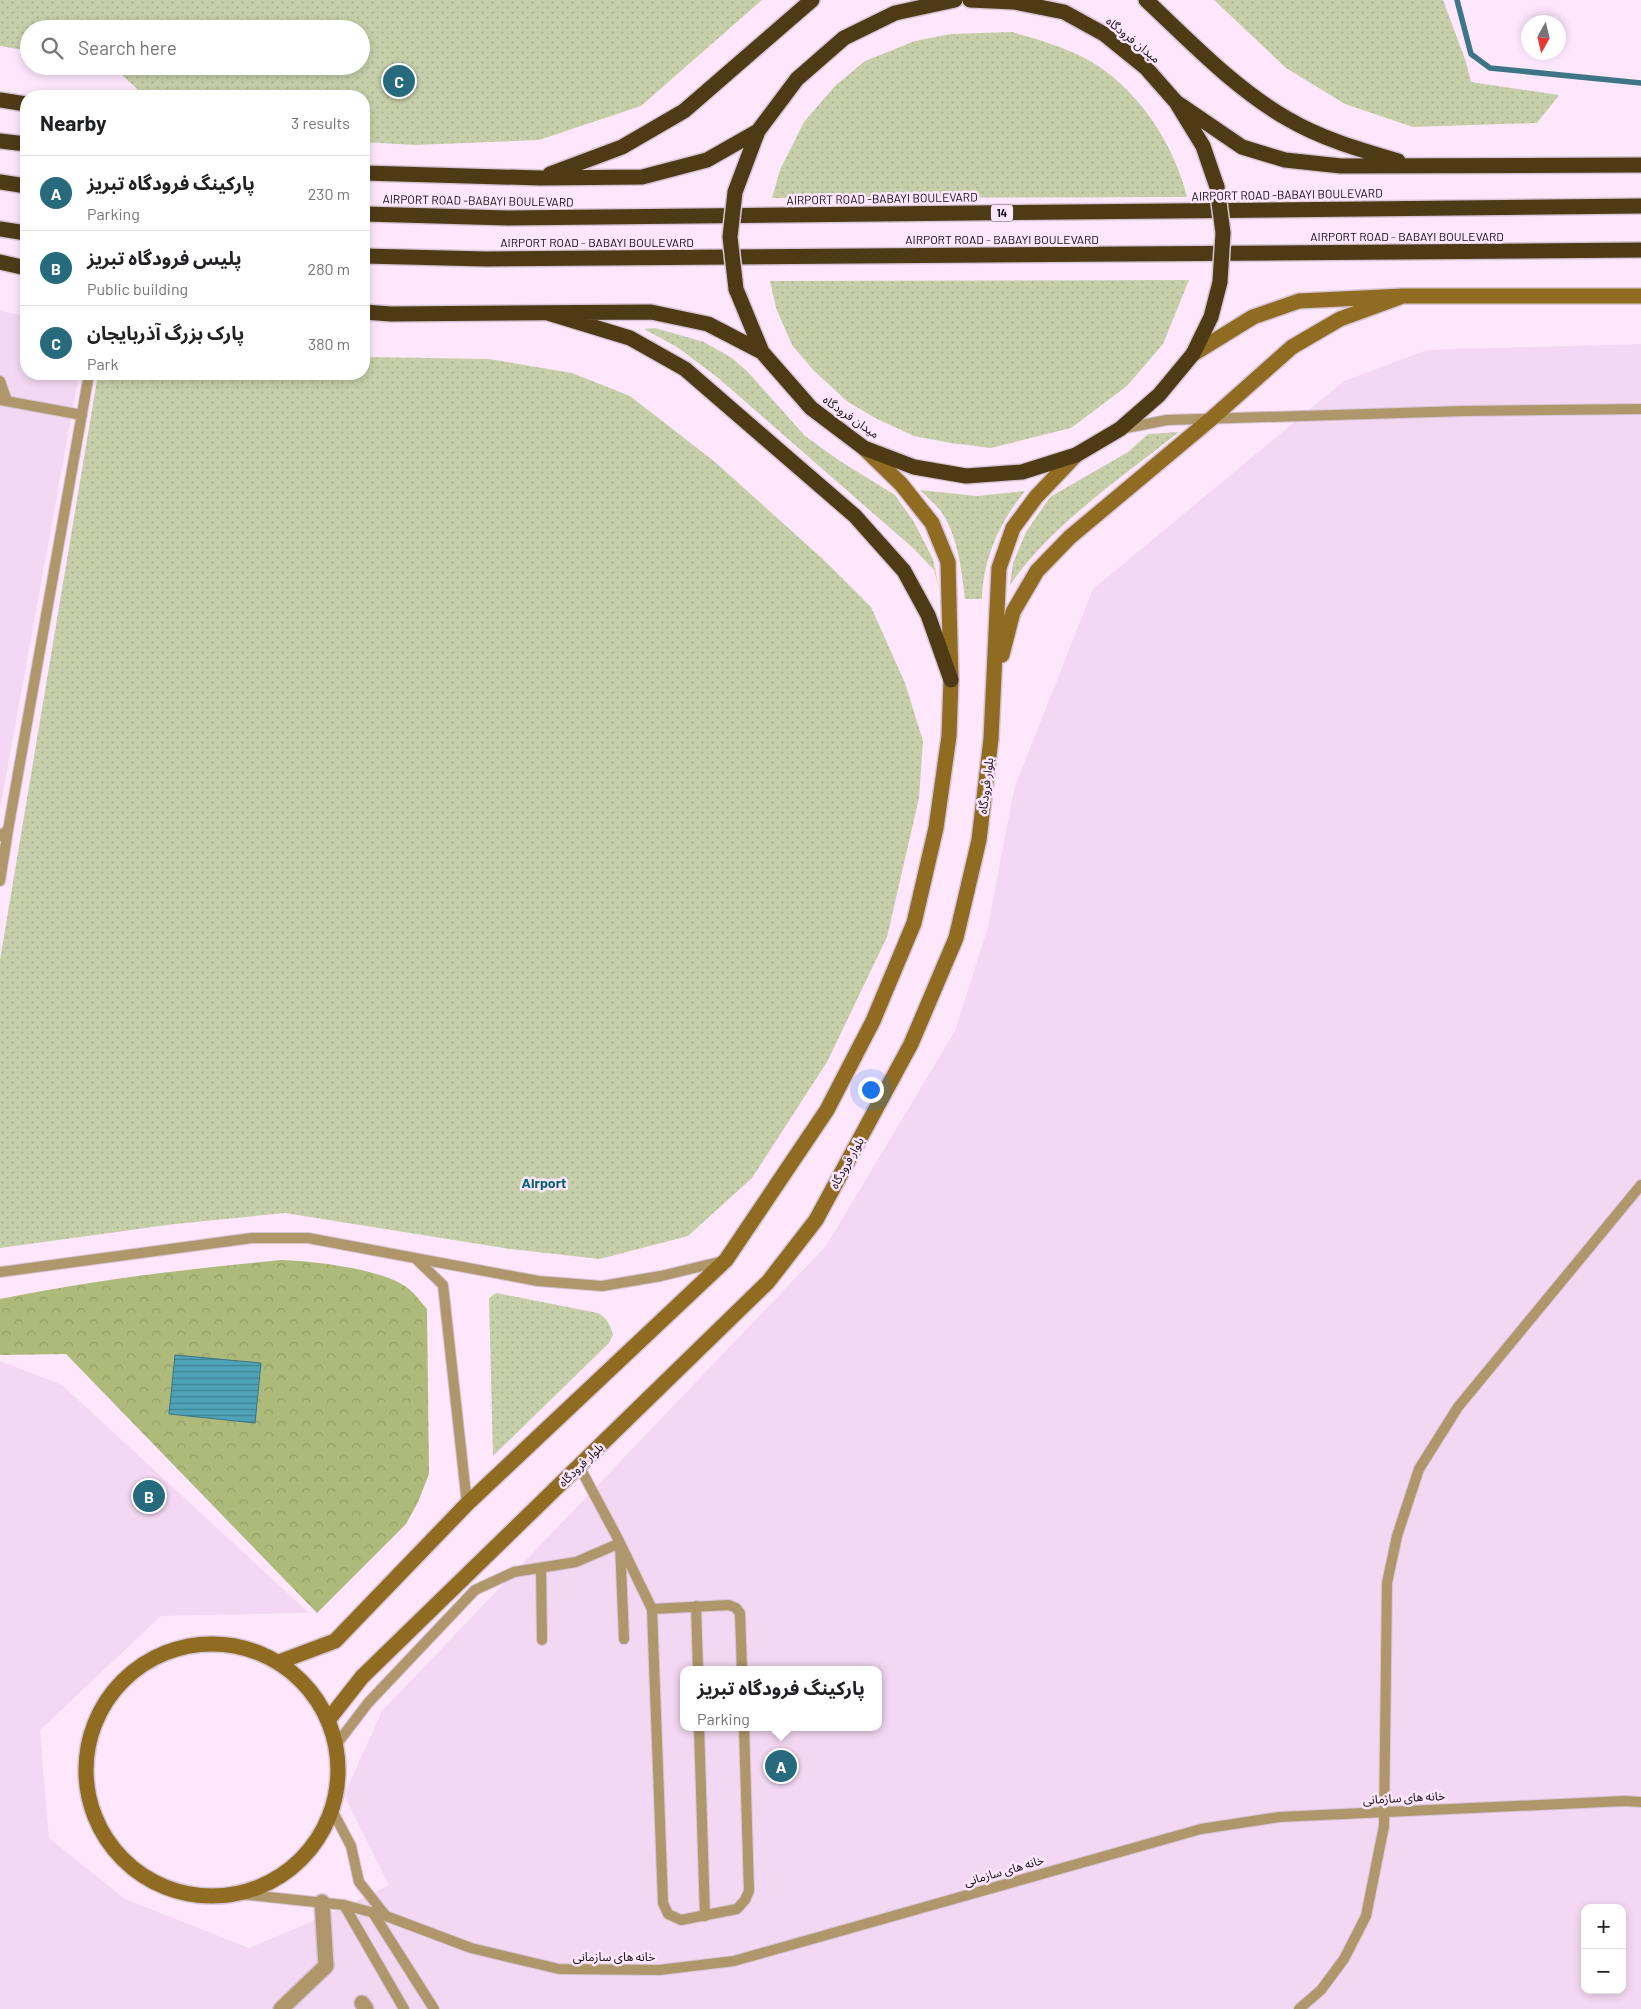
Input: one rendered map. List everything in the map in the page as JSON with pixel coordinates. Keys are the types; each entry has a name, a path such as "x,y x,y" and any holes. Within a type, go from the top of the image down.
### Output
{"highway":[{"path":"540,178 622,147 684,111 812,0"},
{"path":"895,13 907,0"},
{"path":"370,174 540,178 642,177 707,160 758,131 796,79 844,38 895,13 955,0"},
{"name":"میدان فرودگاه","path":"758,131 735,192 730,237 736,289 762,352 811,408 864,448 914,467 966,476 1022,472 1076,455 1120,429 1159,395 1193,354 1211,317 1220,282 1223,233 1217,187 1203,146 1176,102 1139,62 1104,34 1064,12 1014,2 970,0"},
{"path":"1054,0 1064,12"},
{"path":"1146,0 1234,82 1288,120 1346,145 1414,166"},
{"path":"0,100 20,103"},
{"path":"1176,102 1242,147 1285,160 1341,166 1641,165"},
{"path":"0,141 20,143"},
{"path":"0,182 20,185"},
{"name":"AIRPORT ROAD -BABAYI BOULEVARD","path":"370,214 508,218 1641,206"},
{"path":"0,229 20,232"},
{"name":"AIRPORT ROAD - BABAYI BOULEVARD","path":"370,256 496,259 1641,250"},
{"path":"0,262 20,267"},
{"path":"370,312 391,314 651,312 708,324 762,352"},
{"path":"548,313 630,338 685,369 855,516 904,571 928,615 950,680"}],"street":[{"path":"1193,354 1253,316 1299,301 1403,296 1641,296"},
{"path":"994,686 1013,612 1037,571 1070,537 1211,419 1292,347 1340,319 1403,296"},
{"path":"279,1662 335,1641 467,1504 726,1260 827,1110 873,1021 914,923 938,819 949,736 950,680 948,562 932,523 901,484 864,448"},
{"name":"بلوار فرودگاه","path":"329,1719 362,1677 768,1282 816,1220 911,1044 956,938 979,840 991,739 999,568 1013,528 1036,497 1076,455"},
{"path":"200,1644 241,1646 279,1662 309,1687 329,1719 339,1755 338,1792 332,1810 325,1828 304,1858 274,1881 239,1894 197,1896 158,1884 124,1861 99,1828 86,1789 87,1748 100,1709 126,1676 160,1654 200,1644"},
{"path":"281,2009 326,1966 322,1902"}],"lane":[{"path":"0,881 4,833 88,380"},
{"path":"0,381 3,401 82,415"},
{"path":"1120,429 1167,420 1464,411 1641,409"},
{"path":"1299,2009 1320,1990 1344,1959 1366,1916 1384,1826 1387,1583 1397,1536 1418,1469 1458,1408 1641,1185"},
{"path":"0,1272 252,1238 308,1238 538,1281 602,1286 661,1276 726,1260"},
{"path":"415,1258 443,1285 467,1504"},
{"path":"579,1466 620,1543 652,1609 663,1903 668,1914 681,1920 737,1909 745,1900 749,1891 744,1731"},
{"path":"336,1745 368,1703 475,1590 514,1572 576,1562 620,1543"},
{"path":"620,1543 624,1639"},
{"path":"541,1568 542,1640"},
{"path":"652,1609 730,1605 736,1608 740,1613 742,1666"},
{"path":"696,1606 698,1666"},
{"path":"699,1731 704,1916"},
{"name":"خانه های سازمانی","path":"239,1894 344,1905 386,1916 471,1948 559,1969 659,1970 734,1961 1201,1829 1278,1817 1624,1801 1641,1802"},
{"path":"332,1810 351,1846 359,1882 386,1916"},
{"path":"344,1905 404,2009"},
{"path":"373,1912 434,2009"}],"shaded area":[{"path":"0,311 20,315 20,380 78,380 0,809"},
{"path":"1641,344 1641,2009 0,2009 0,1361 62,1385 309,1613 161,1616 40,1730 49,1838 125,1899 249,1948 341,1909 389,1885 344,1795 382,1711 826,1246 955,1031 988,927 1014,789 1093,589 1344,381 1427,350"}],"green space":[{"path":"0,0 762,0 641,106 539,140 414,145 370,142 370,90 138,90 122,75 370,75 370,20 20,20 20,49 0,46"},
{"path":"1214,0 1443,0 1466,62 1471,82 1559,95 1537,123 1413,127 1345,104 1286,68"},
{"path":"1012,32 1056,46 1088,60 1114,78 1128,91 1154,123 1165,141 1174,159 1187,197 772,198 780,170 804,122 835,86 865,61 915,41 951,34"},
{"path":"1189,280 1163,344 1127,386 1071,428 991,448 914,436 877,419 848,402 814,371 792,345 776,308 770,281"},
{"path":"655,328 704,342 732,358 748,372 805,436 840,461 895,495 914,522 933,559 939,589 934,570 913,548 717,377 677,347 644,329"},
{"path":"370,357 489,359 572,373 630,396 715,462 825,561 871,607 905,683 923,741 919,798 887,937 827,1062 752,1178 688,1236 600,1259 510,1249 285,1213 175,1224 0,1248 0,960 97,380 370,380"},
{"path":"1179,432 1111,484 1066,522 1027,563 1010,585 1013,563 1026,532 1050,497 1128,452 1148,434"},
{"path":"920,490 977,496 1025,491 1008,515 994,541 986,569 982,599 965,599 960,564 950,528 939,509"},
{"path":"282,1260 348,1267 383,1276 409,1289 427,1309 429,1474 418,1502 406,1524 317,1613 66,1354 0,1355 0,1299 140,1276"},
{"path":"496,1293 598,1313 608,1322 613,1335 609,1343 493,1456 489,1298"}],"water":[{"path":"175,1355 261,1363 255,1423 169,1414"}],"waterway":[{"path":"1457,0 1471,54 1490,68 1641,83"}],"place":[{"name":"پارک بزرگ آذربایجان","path":"399,81"},
{"name":"پلیس فرودگاه تبریز","path":"149,1496"},
{"name":"پارکینگ فرودگاه تبریز","path":"781,1766"}],"district":[{"name":"Airport","path":"544,1183"}]}
